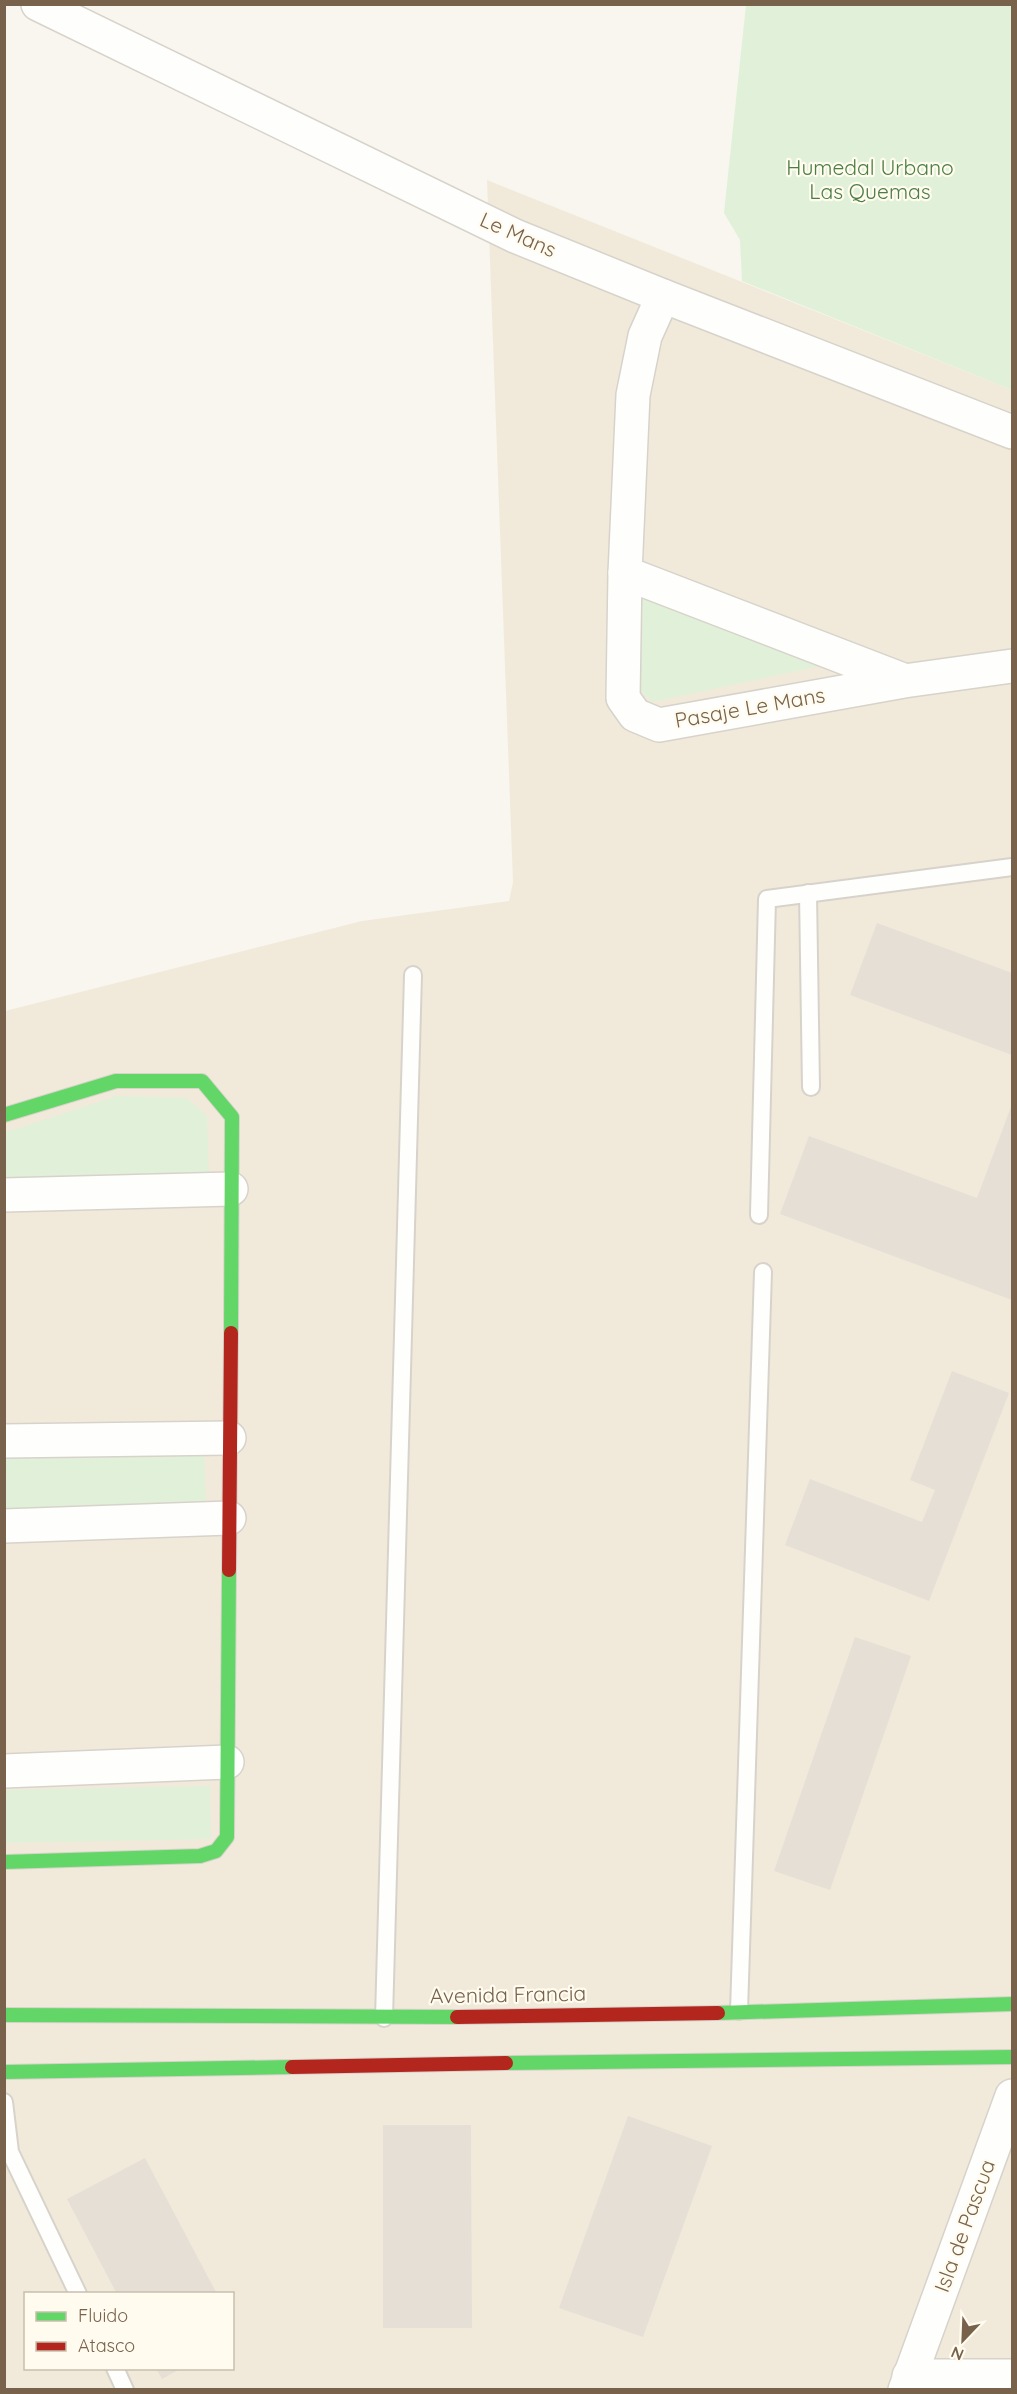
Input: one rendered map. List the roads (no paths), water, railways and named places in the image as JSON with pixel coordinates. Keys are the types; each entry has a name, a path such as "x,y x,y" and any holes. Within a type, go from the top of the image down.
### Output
{"street":[{"name":"Le Mans","path":"38,4 515,236 1012,432"},
{"name":"Pasaje Le Mans","path":"663,296 645,336 635,386 625,573 623,698 635,715 659,725 904,681 1012,666"},
{"name":"Pasaje Le Mans","path":"625,573 904,681"},
{"path":"4,1115 116,1081 202,1082 232,1117 227,1837 216,1851 200,1857 4,1862"},
{"path":"4,1195 231,1189"},
{"path":"4,1441 229,1438"},
{"path":"4,1526 229,1518"},
{"path":"4,1771 227,1762"},
{"name":"Avenida Francia","path":"4,2015 384,2024 1012,2004"},
{"path":"739,2011 739,2031"},
{"path":"4,2072 383,2059 739,2055 1012,2057"},
{"name":"Isla de Pascua","path":"907,2383 1012,2096"},
{"path":"907,2383 1012,2376"}],"lane":[{"path":"759,1215 767,899 1012,867"},
{"path":"808,894 811,1087"},
{"path":"384,2024 413,975"},
{"path":"739,2011 762,1272"},
{"path":"4,2102 10,2152 77,2292"},
{"path":"116,2370 125,2390"}],"park label":[{"name":"Humedal Urbano Las Quemas","path":"870,180"}]}
